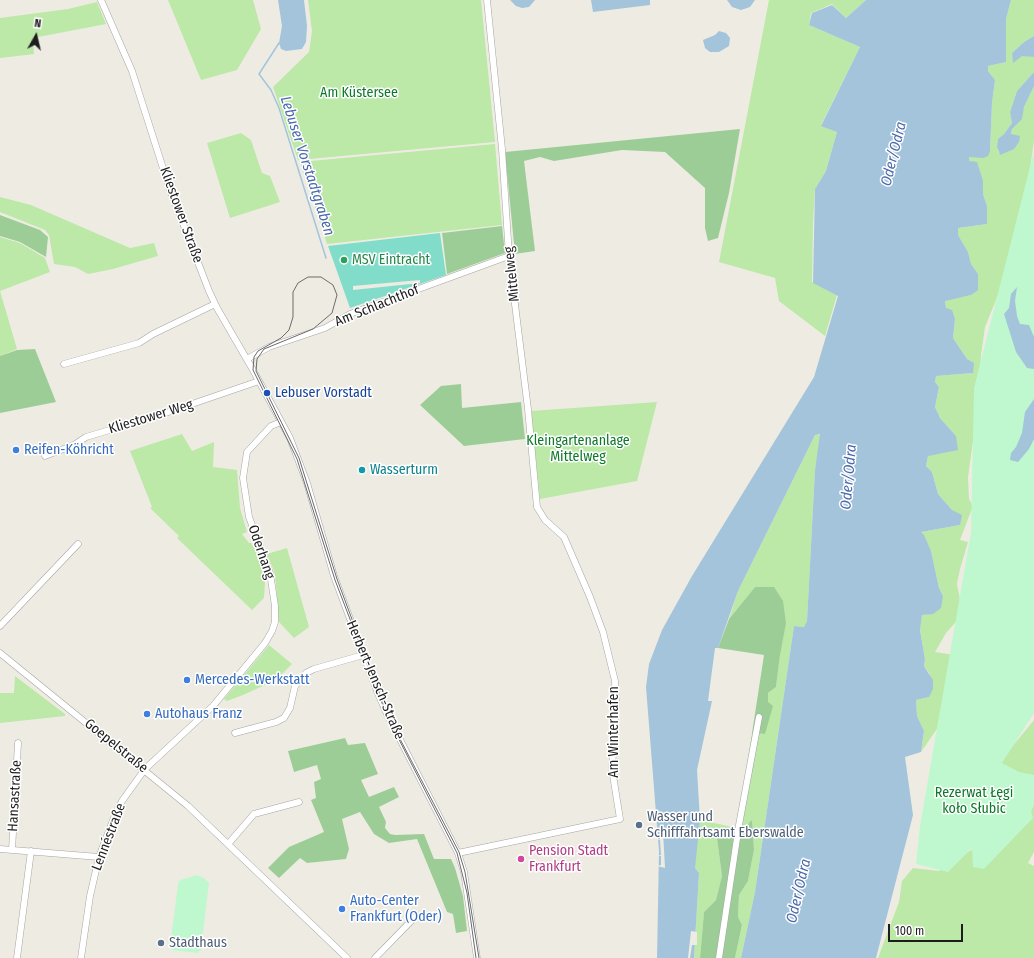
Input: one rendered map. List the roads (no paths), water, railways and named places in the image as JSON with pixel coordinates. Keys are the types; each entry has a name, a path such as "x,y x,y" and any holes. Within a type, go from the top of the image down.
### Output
{"street":[{"name":"Kliestower Straße","path":"101,0 132,71 169,188 215,304 281,422"},
{"name":"Mittelweg","path":"487,0 502,149 509,256 528,409 537,507 545,520 564,537"},
{"name":"Am Schlachthof","path":"247,359 269,348 325,328 350,314 509,256"},
{"path":"64,364 139,343 153,334 215,304"},
{"name":"Kliestower Weg","path":"45,456 74,445 86,437 160,415 259,381"},
{"name":"Herbert-Jensch-Straße","path":"281,422 290,438 304,476 334,576 363,655 387,714 458,853 464,872 477,958"},
{"name":"Oderhang","path":"145,769 212,706 265,643 272,631 275,622 275,606 270,573 249,517 243,478 247,452 271,426 281,422"},
{"name":"Am Winterhafen","path":"458,853 620,819 612,769 616,702 615,681 603,632 590,597 564,537"},
{"path":"0,626 78,544"},
{"name":"Goepelstraße","path":"0,653 145,769 229,843 347,958"},
{"path":"235,733 276,722 284,718 290,708 295,686 306,673 314,669 363,655"},
{"path":"719,958 739,826 759,717"},
{"name":"Hansastraße","path":"12,850 18,743"},
{"name":"Lennéstraße","path":"81,958 90,896 98,857 115,815 130,788 145,769"},
{"path":"229,843 254,814 299,802"},
{"name":"Hansastraße","path":"0,849 98,857"},
{"path":"17,958 31,851"},
{"path":"375,958 415,917"}],"water":[{"path":"278,0 304,0 307,26 306,42 302,49 286,51 281,49 279,43 282,26"},
{"path":"510,0 535,0 529,7 522,8 516,6"},
{"path":"591,0 650,0 650,5 593,12"},
{"path":"727,0 755,0 750,7 741,10 732,7"},
{"name":"Oder/Odra","path":"866,0 1011,0 1006,19 1006,62 988,66 988,71 995,80 992,103 990,151 988,156 983,158 969,157 969,161 977,162 983,181 983,194 987,206 987,224 958,228 958,235 968,252 971,264 978,274 978,290 971,295 945,301 946,308 952,310 955,319 953,338 967,359 974,363 973,373 936,376 935,382 939,387 935,407 940,418 956,436 958,450 928,456 926,466 932,472 938,494 952,510 962,515 960,525 921,532 924,535 931,551 939,588 943,596 941,608 933,614 922,615 920,630 925,659 924,666 933,680 933,689 929,697 916,700 917,716 924,731 921,752 905,757 913,815 876,958 741,958 755,892 794,626 804,627 807,621 815,470 820,434 815,435 738,591 718,648 715,648 708,701 712,701 697,770 700,820 695,868 699,873 694,958 657,958 659,851 646,687 649,664 662,630 692,576 814,377 838,296 813,283 815,189 826,171 837,132 821,126 860,47 809,25 812,13 832,5 846,18"},
{"path":"719,31 726,33 730,38 729,46 719,52 710,52 705,48 703,40 715,35"},
{"path":"1034,36 1034,57 1022,56 1013,63 1012,53 1024,42"},
{"path":"1034,72 1034,86 1024,107 1022,119 1012,129 1011,134 1020,136 1019,142 1014,149 1000,155 997,147 998,139 1004,134 1012,123 1010,112 1017,91"},
{"path":"1017,287 1015,301 1017,316 1020,324 1029,325 1034,337 1034,369 1027,368 1016,352 1004,314 1009,308 1011,294"},
{"path":"1034,399 1034,439 1029,449 1018,462 1010,460 1011,453 1016,447 1022,433 1025,412"}],"waterway":[{"name":"Lebuser Vorstadtgraben","path":"279,43 259,74 271,90 279,108 326,258"}],"tram line":[{"path":"476,958 467,893 457,853 387,716 335,580 297,459 253,370 254,357 258,351 281,338 289,330 293,317 293,292 298,283 308,277 321,277 333,285 337,295 332,313 313,329 264,349 257,359 256,371 299,458 337,579 388,716 459,852 465,872 479,958"}],"place":[{"name":"MSV Eintracht","path":"344,260"},
{"name":"Lebuser Vorstadt","path":"267,393"},
{"name":"Reifen-Köhricht","path":"16,450"},
{"name":"Wasserturm","path":"362,470"},
{"name":"Mercedes-Werkstatt","path":"187,680"},
{"name":"Autohaus Franz","path":"147,714"},
{"name":"Wasser und Schifffahrtsamt Eberswalde","path":"639,825"},
{"name":"Pension Stadt Frankfurt","path":"521,859"},
{"name":"Auto-Center Frankfurt (Oder)","path":"342,909"},
{"name":"Stadthaus","path":"161,943"}],"park label":[{"name":"Am Küstersee","path":"359,93"},
{"name":"Kleingartenanlage Mittelweg","path":"578,450"},
{"name":"Rezerwat Łęgi koło Słubic","path":"974,802"}]}
